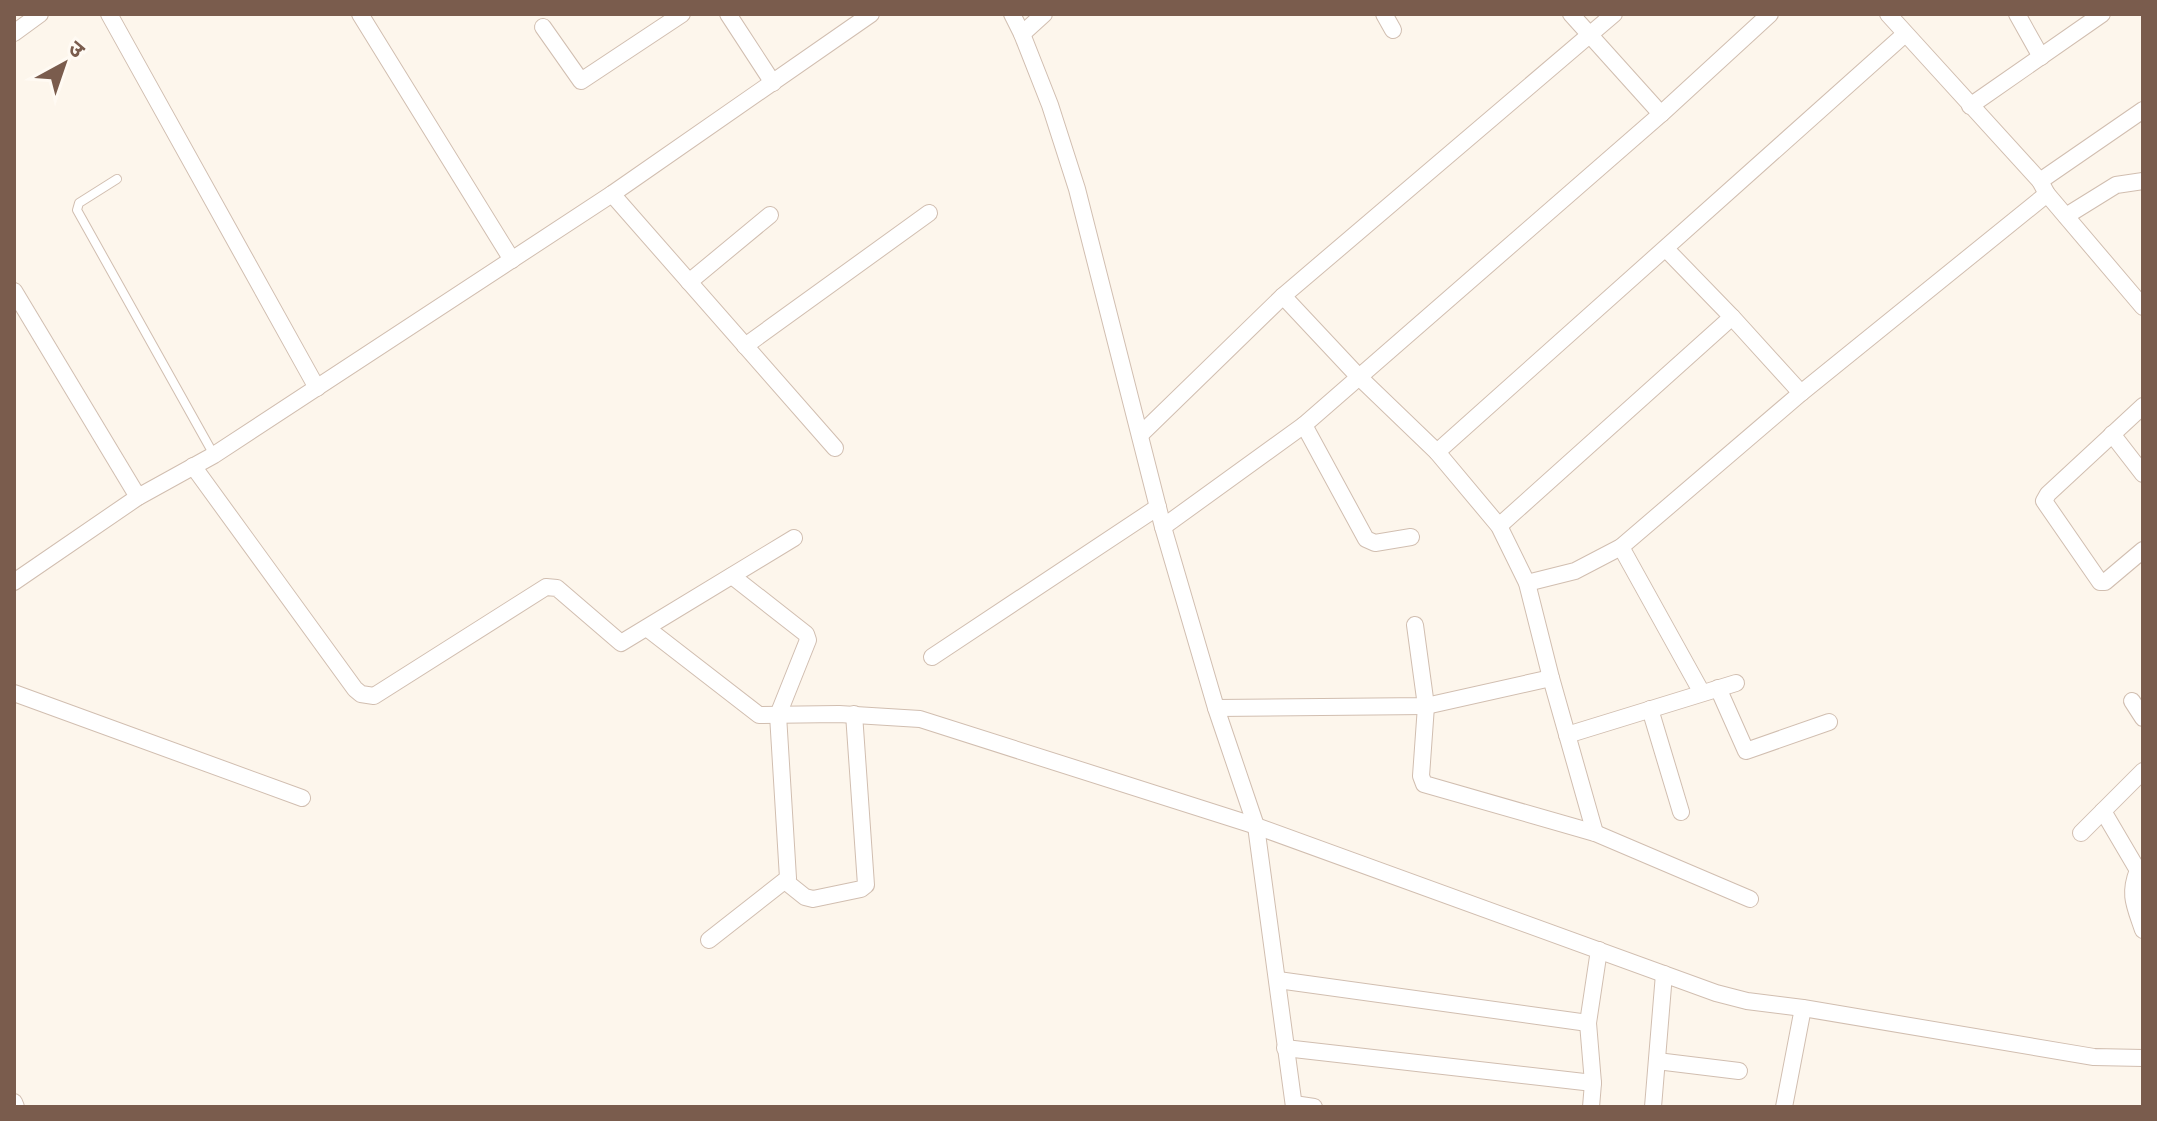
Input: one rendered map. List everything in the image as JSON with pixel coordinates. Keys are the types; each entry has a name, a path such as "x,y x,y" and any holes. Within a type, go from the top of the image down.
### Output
{"street":[{"path":"14,33 40,14"},
{"path":"109,14 317,388"},
{"path":"360,14 512,260"},
{"path":"543,27 581,81 682,14"},
{"path":"728,14 773,83"},
{"path":"14,582 138,497 214,455 612,194 871,14"},
{"path":"1012,14 1050,105 1077,189 1163,527 1216,708 1256,826 1294,1105 1314,1107"},
{"path":"1022,34 1044,14"},
{"path":"1384,14 1393,30"},
{"path":"1571,14 1661,114"},
{"path":"1140,435 1283,296 1614,14"},
{"path":"1163,527 1304,425 1661,114 1770,14"},
{"path":"1888,14 2044,188 2143,307"},
{"path":"2017,14 2041,57"},
{"path":"1970,106 2102,14"},
{"path":"1437,452 1905,34"},
{"path":"1527,583 1575,571 1621,547 2044,188 2143,110"},
{"path":"2066,216 2116,185 2143,181"},
{"path":"612,194 835,448"},
{"path":"745,346 929,213"},
{"path":"689,282 770,215"},
{"path":"1666,249 1801,393"},
{"path":"14,291 138,497"},
{"path":"1283,296 1358,376 1437,452 1499,526 1527,583 1595,833"},
{"path":"1499,526 1732,317"},
{"path":"2143,406 2048,494 2044,504 2100,582 2105,582 2143,550"},
{"path":"1304,425 1366,539 1375,543 1411,537"},
{"path":"2112,434 2143,474"},
{"path":"193,466 361,694 374,696 550,585 619,643 648,629 794,538"},
{"path":"932,657 1158,507"},
{"path":"1621,547 1746,751 1829,722"},
{"path":"709,940 785,881 789,872 778,715 808,643 808,637 732,576"},
{"path":"1415,625 1426,706 1421,776 1424,784 1595,833 1750,899"},
{"path":"648,629 759,715 854,714 920,719 1256,826 1664,974 1747,1001 2094,1057 2143,1058"},
{"path":"1216,708 1426,706 1551,678"},
{"path":"1567,735 1736,683"},
{"path":"14,693 302,798"},
{"path":"2132,701 2143,718"},
{"path":"1650,709 1681,812"},
{"path":"785,881 805,897 813,899 861,889 866,885 854,714"},
{"path":"2081,833 2143,771"},
{"path":"2103,811 2140,875 2131,894 2143,930"},
{"path":"1591,1107 1593,1083 1588,1023 1599,950"},
{"path":"1653,1107 1664,974"},
{"path":"1278,980 1588,1023"},
{"path":"1784,1107 1803,1008"},
{"path":"1285,1048 1593,1083"},
{"path":"1657,1061 1739,1071"}],"lane":[{"path":"117,179 79,203 77,210 214,455"}]}
